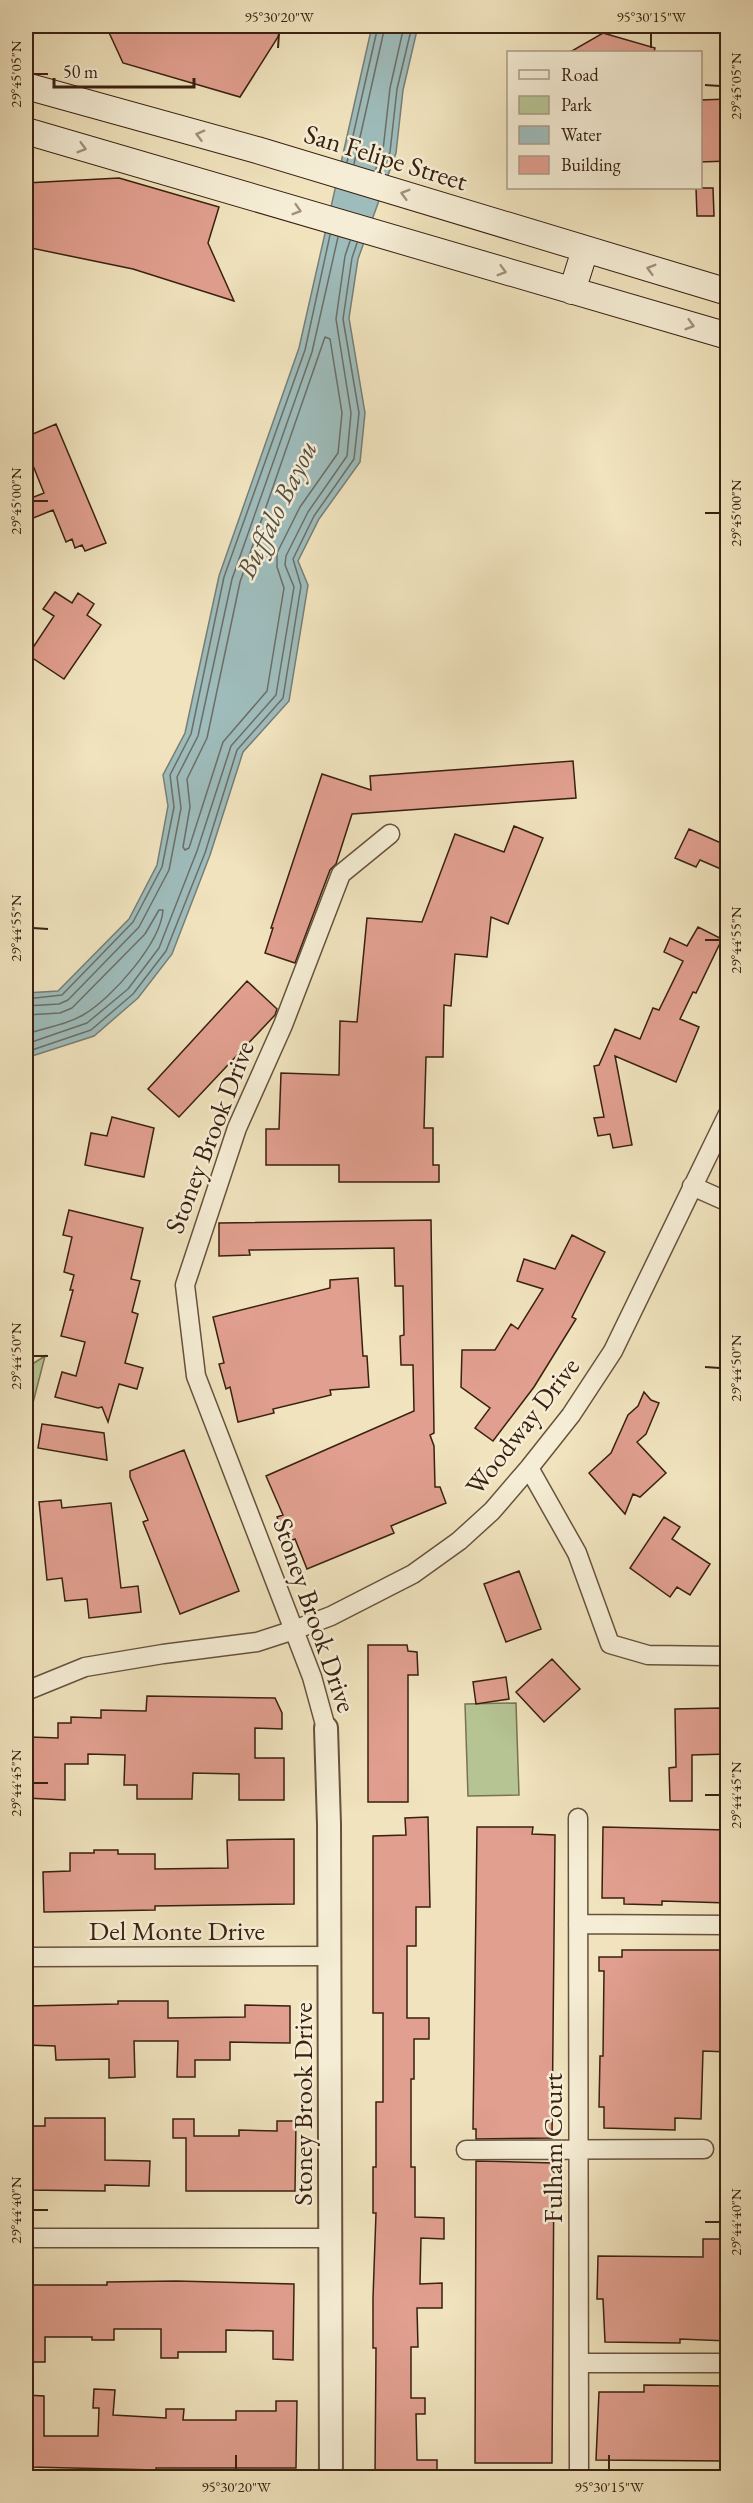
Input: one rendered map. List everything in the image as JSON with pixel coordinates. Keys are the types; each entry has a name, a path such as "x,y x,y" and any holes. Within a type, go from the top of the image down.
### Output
{"main road":[{"name":"San Felipe Street","path":"26,86 257,150 728,292"},
{"path":"26,131 728,336"},
{"path":"572,291 585,250"}],"street":[{"name":"Stoney Brook Drive","path":"331,2478 330,1956 326,1728 312,1677 196,1376 185,1284 237,1128 283,1025 341,874 390,834"},
{"name":"Woodway Drive","path":"26,1691 85,1667 256,1642 294,1630 331,1616 413,1574 459,1541 492,1511 530,1468 571,1415 613,1351 728,1114"},
{"path":"693,1186 728,1202"},
{"path":"530,1468 577,1552 610,1644 648,1655 728,1656"},
{"name":"Fulham Court","path":"578,1818 579,2477"},
{"path":"578,1924 728,1925"},
{"name":"Del Monte Drive","path":"26,1957 330,1956"},
{"path":"466,2150 704,2149"},
{"path":"26,2238 330,2238"},
{"path":"579,2363 728,2363"}],"green space":[{"path":"45,1356 26,1430 26,1368"},
{"path":"516,1703 519,1795 468,1796 465,1704"}],"water":[{"name":"Buffalo Bayou","path":"372,26 418,26 403,90 396,153 358,259 349,318 365,413 360,462 319,519 298,561 308,585 289,701 243,752 210,855 172,954 138,998 94,1036 26,1058 26,993 58,991 129,919 157,865 168,806 163,775 185,733 219,576 299,348"}],"building":[{"path":"106,26 281,26 278,37 240,97 123,63"},
{"path":"603,33 655,48 654,51 572,51"},
{"path":"728,99 728,161 702,162 702,100"},
{"path":"119,178 219,207 208,243 234,301 133,269 26,247 26,183"},
{"path":"713,188 714,216 697,216 696,189"},
{"path":"56,424 106,543 85,551 82,545 75,548 72,539 66,542 53,510 26,521 26,500 44,493 32,463 26,466 26,437"},
{"path":"55,592 72,603 78,593 94,604 87,615 101,625 64,679 28,655 54,616 43,609"},
{"path":"573,761 576,798 352,814 336,864 330,870 295,963 265,953 273,928 271,928 322,774 371,790 370,776"},
{"path":"514,826 543,838 508,924 491,917 487,957 455,954 451,1006 444,1005 443,1057 426,1057 424,1128 433,1128 433,1165 439,1165 439,1182 339,1182 339,1165 266,1165 266,1129 279,1129 281,1073 339,1075 340,1021 357,1022 367,918 422,922 455,834 504,852"},
{"path":"689,829 728,846 728,872 700,860 696,867 675,858"},
{"path":"698,927 722,939 696,993 693,992 680,1019 699,1027 676,1082 615,1056 632,1145 613,1148 610,1134 598,1136 594,1118 604,1117 594,1066 599,1065 615,1029 640,1039 653,1008 659,1010 683,961 664,952 670,938 687,946"},
{"path":"247,981 277,1009 275,1015 179,1117 148,1089"},
{"path":"112,1117 154,1128 144,1177 85,1165 91,1133 107,1136"},
{"path":"69,1210 143,1228 131,1279 140,1281 132,1312 138,1314 125,1363 143,1368 137,1389 119,1384 108,1422 102,1407 98,1408 55,1397 62,1372 76,1376 85,1342 61,1336 73,1290 70,1290 74,1275 64,1272 72,1237 63,1235"},
{"path":"431,1220 434,1433 430,1435 434,1446 435,1487 440,1487 446,1503 391,1526 394,1533 307,1569 295,1539 287,1542 277,1517 283,1515 266,1476 414,1411 413,1365 401,1365 400,1336 404,1335 403,1286 395,1286 394,1248 249,1250 250,1255 219,1256 219,1223"},
{"path":"572,1235 605,1252 572,1317 576,1319 534,1387 493,1441 475,1428 490,1408 461,1387 462,1350 495,1350 511,1324 518,1329 543,1289 517,1281 524,1259 555,1269"},
{"path":"358,1278 363,1356 367,1356 369,1387 330,1390 331,1395 273,1409 274,1413 238,1422 230,1387 226,1389 219,1364 224,1363 213,1317 330,1288 330,1280"},
{"path":"644,1392 651,1400 659,1403 646,1434 637,1442 666,1473 640,1497 633,1494 625,1514 589,1473 611,1453 628,1415 638,1406"},
{"path":"42,1424 104,1433 107,1460 38,1448"},
{"path":"184,1450 239,1591 180,1614 143,1522 148,1520 130,1477 130,1471"},
{"path":"61,1500 62,1508 111,1503 121,1588 138,1586 141,1612 89,1618 87,1599 65,1601 62,1578 47,1580 39,1502"},
{"path":"664,1517 680,1527 672,1539 710,1564 690,1595 677,1587 670,1597 630,1568"},
{"path":"519,1571 541,1629 506,1642 484,1584"},
{"path":"368,1645 407,1645 408,1651 417,1652 418,1675 408,1675 408,1802 368,1802"},
{"path":"552,1659 580,1689 544,1722 516,1692"},
{"path":"506,1677 509,1699 476,1704 473,1682"},
{"path":"147,1696 275,1698 282,1713 282,1729 255,1728 255,1758 284,1758 284,1800 239,1800 239,1774 193,1773 192,1799 137,1799 137,1785 124,1785 125,1755 88,1754 88,1764 65,1764 65,1800 26,1798 26,1746 29,1746 30,1737 58,1738 58,1723 71,1723 71,1717 101,1718 101,1710 146,1711"},
{"path":"720,1708 720,1717 728,1717 728,1754 692,1755 692,1801 670,1801 669,1768 676,1767 675,1709"},
{"path":"428,1817 430,1907 416,1907 416,1946 407,1946 407,2018 429,2018 429,2039 414,2039 414,2079 411,2079 411,2167 415,2167 415,2217 444,2218 444,2239 421,2238 420,2284 442,2283 442,2308 417,2308 418,2347 411,2347 411,2398 425,2398 425,2414 416,2414 417,2460 437,2460 437,2478 375,2478 376,2348 373,2348 373,2298 376,2213 373,2213 373,2167 376,2167 376,2102 383,2102 383,2013 373,2013 373,1836 406,1835 405,1818"},
{"path":"477,1827 533,1827 532,1834 555,1835 552,2138 476,2139 476,2129 473,2129"},
{"path":"603,1827 728,1830 728,1903 662,1901 662,1905 624,1904 624,1898 602,1898"},
{"path":"294,1839 294,1904 155,1906 155,1910 44,1912 43,1872 70,1871 70,1853 118,1850 118,1854 155,1854 155,1869 228,1868 227,1840"},
{"path":"622,1950 728,1950 728,2052 703,2051 701,2119 675,2118 675,2130 604,2128 604,2107 599,2107 600,2056 603,2056 604,1971 599,1971 599,1957 622,1957"},
{"path":"118,2001 168,2001 168,2018 245,2017 245,2005 290,2006 290,2043 230,2042 230,2060 195,2060 195,2077 177,2077 178,2041 134,2041 135,2077 109,2078 109,2059 56,2060 55,2046 26,2045 26,2006 118,2004"},
{"path":"45,2118 105,2118 105,2160 150,2161 149,2186 105,2185 105,2191 26,2190 26,2126 45,2126"},
{"path":"173,2119 194,2119 194,2136 239,2136 239,2130 277,2131 277,2121 296,2121 295,2191 186,2191 186,2138 173,2138"},
{"path":"476,2161 554,2163 552,2463 475,2463"},
{"path":"703,2239 728,2239 728,2341 680,2339 680,2343 605,2342 603,2299 597,2299 598,2256 703,2257"},
{"path":"107,2282 294,2284 293,2360 273,2359 273,2331 226,2330 226,2352 178,2352 178,2358 161,2358 161,2329 114,2329 114,2340 92,2340 92,2337 45,2337 45,2362 26,2362 26,2341 30,2341 30,2285 107,2285"},
{"path":"644,2385 728,2386 728,2461 596,2460 599,2392 644,2392"},
{"path":"94,2389 115,2390 113,2415 166,2418 166,2409 184,2409 183,2420 236,2420 236,2411 276,2411 276,2401 297,2401 296,2468 156,2468 156,2470 30,2467 30,2424 26,2424 26,2395 44,2396 44,2436 98,2436 99,2408 93,2408"}]}
